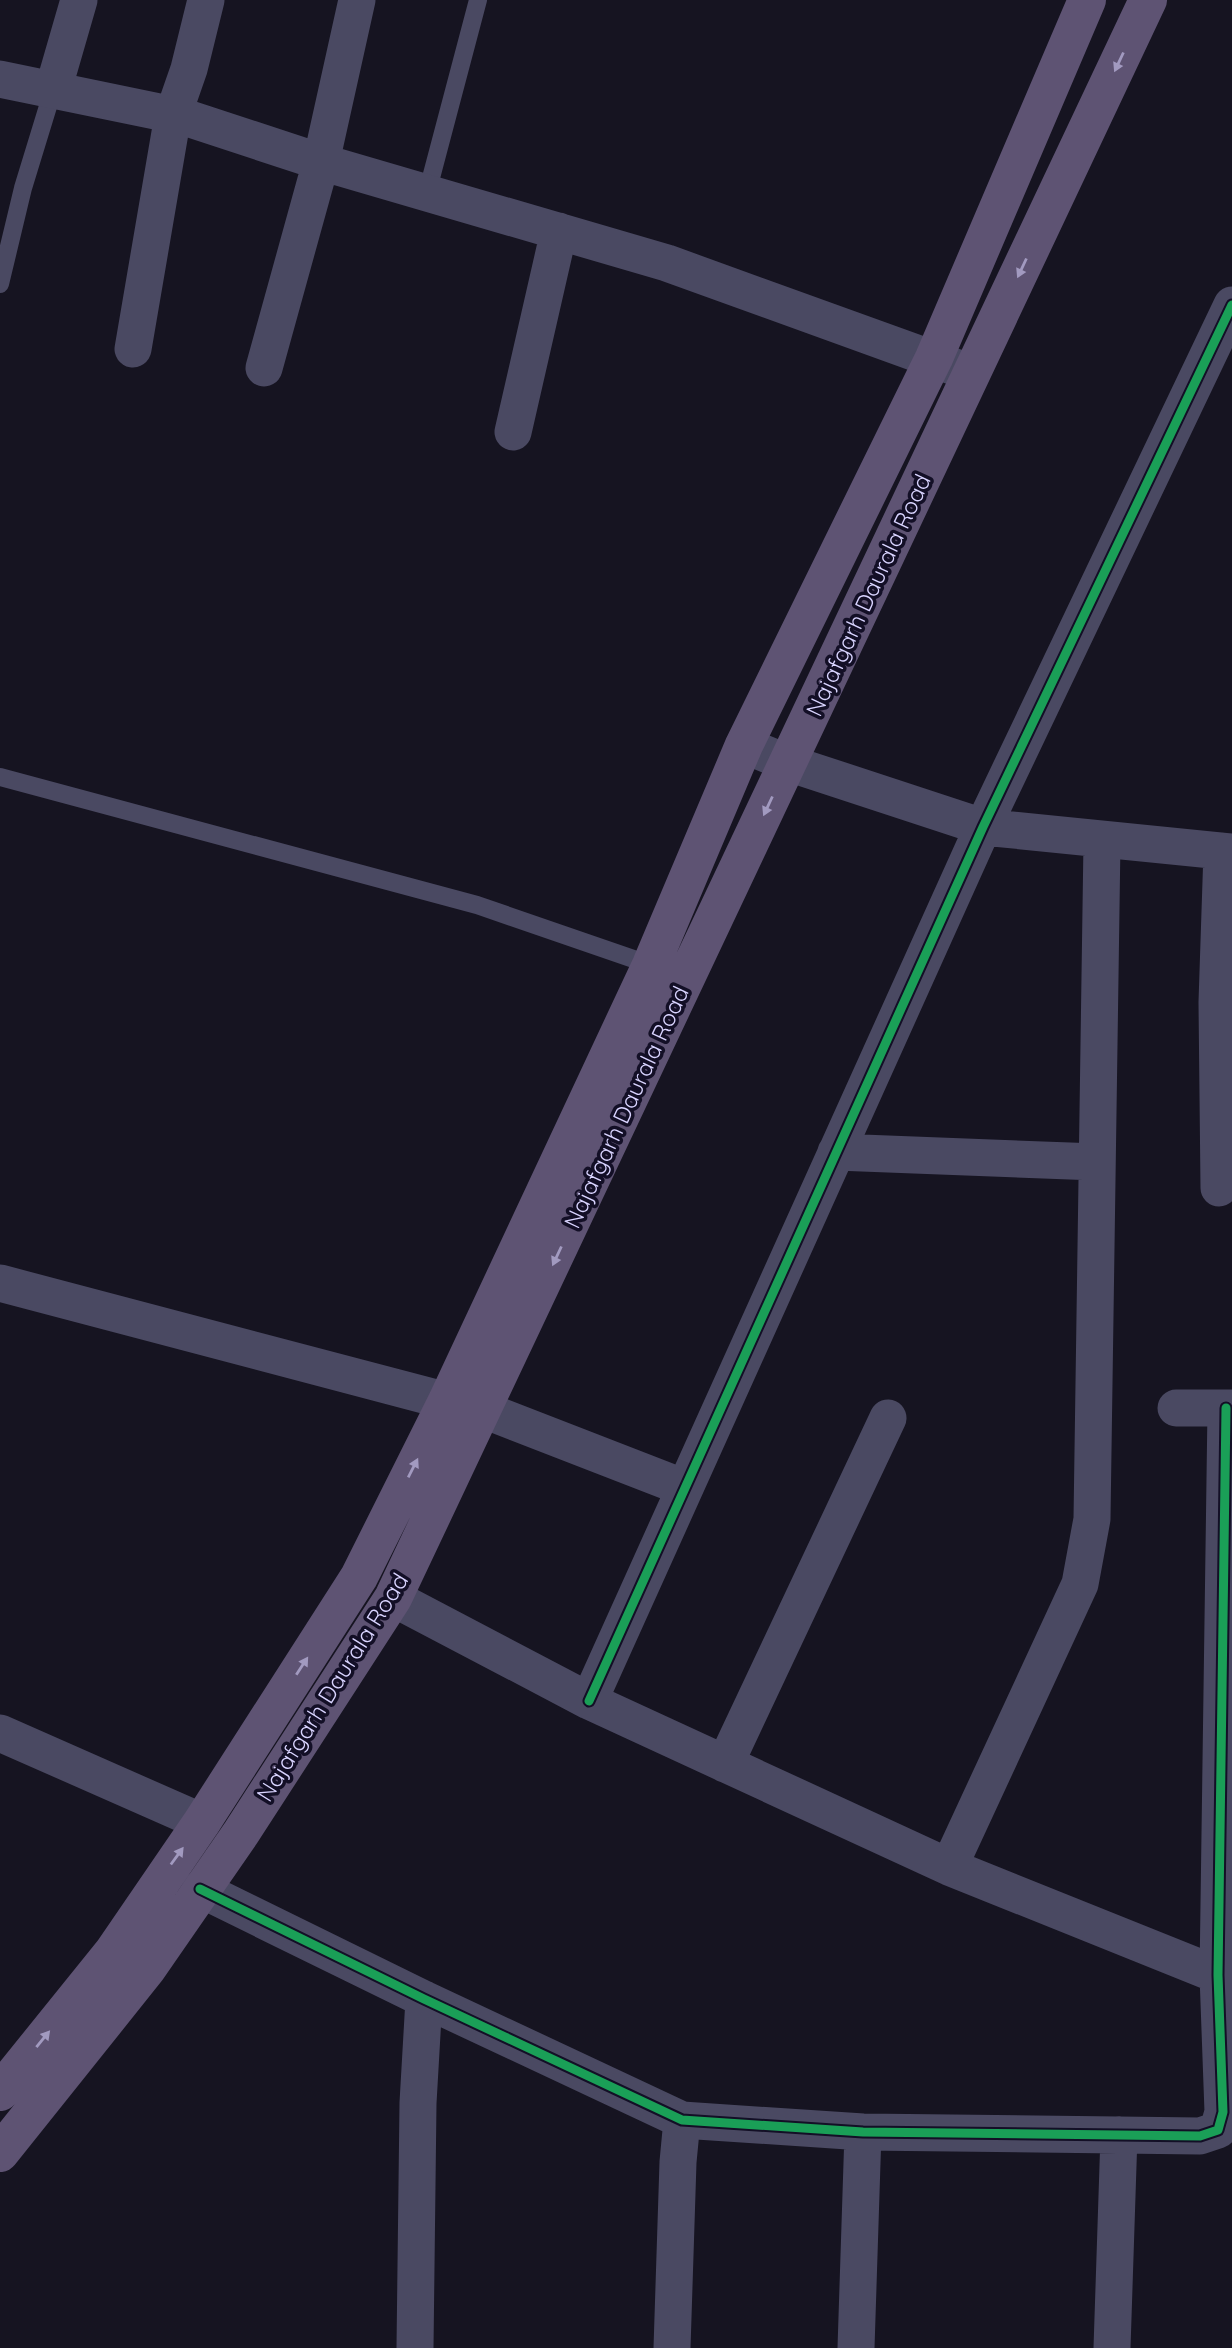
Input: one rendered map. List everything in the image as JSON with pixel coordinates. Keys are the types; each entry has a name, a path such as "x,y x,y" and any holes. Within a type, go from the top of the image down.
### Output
{"main road":[{"name":"Najafgarh Daurala Road","path":"0,2092 113,1952 202,1822 359,1577 447,1401 651,965 744,745 934,358 1087,0"},
{"name":"Najafgarh Daurala Road","path":"0,2153 147,1969 200,1888 241,1833 393,1598 1148,0"}],"street":[{"path":"53,90 79,0"},
{"path":"133,349 173,115 206,0"},
{"path":"264,368 321,162 357,0"},
{"path":"0,79 173,115 321,162 667,263 972,374"},
{"path":"513,432 559,231"},
{"path":"589,1701 983,827 1232,305"},
{"path":"744,745 788,764 983,827 1227,852 1217,1002 1219,1188"},
{"path":"949,1867 1080,1584 1091,1519 1102,841"},
{"path":"836,1152 1097,1162"},
{"path":"0,1283 447,1401"},
{"path":"200,1888 424,1999 682,2120 863,2132 1200,2136 1218,2130 1223,2112 1218,1975 1229,1408 1176,1408"},
{"path":"484,1410 685,1488"},
{"path":"725,1764 888,1418"},
{"path":"393,1598 589,1701 949,1867 1218,1975"},
{"path":"0,1733 202,1822"},
{"path":"415,2348 418,2103 424,1999"},
{"path":"672,2348 678,2162 682,2120"},
{"path":"856,2348 863,2132"},
{"path":"1112,2348 1119,2136"}],"lane":[{"path":"427,193 478,0"},
{"path":"0,284 23,188 53,90"},
{"path":"0,777 477,905 651,965"}],"cycle path":[{"path":"589,1701 983,827 1232,305"},
{"path":"200,1889 424,1999 682,2120 863,2132 1200,2136 1218,2130 1223,2112 1218,1975 1226,1408"}]}
